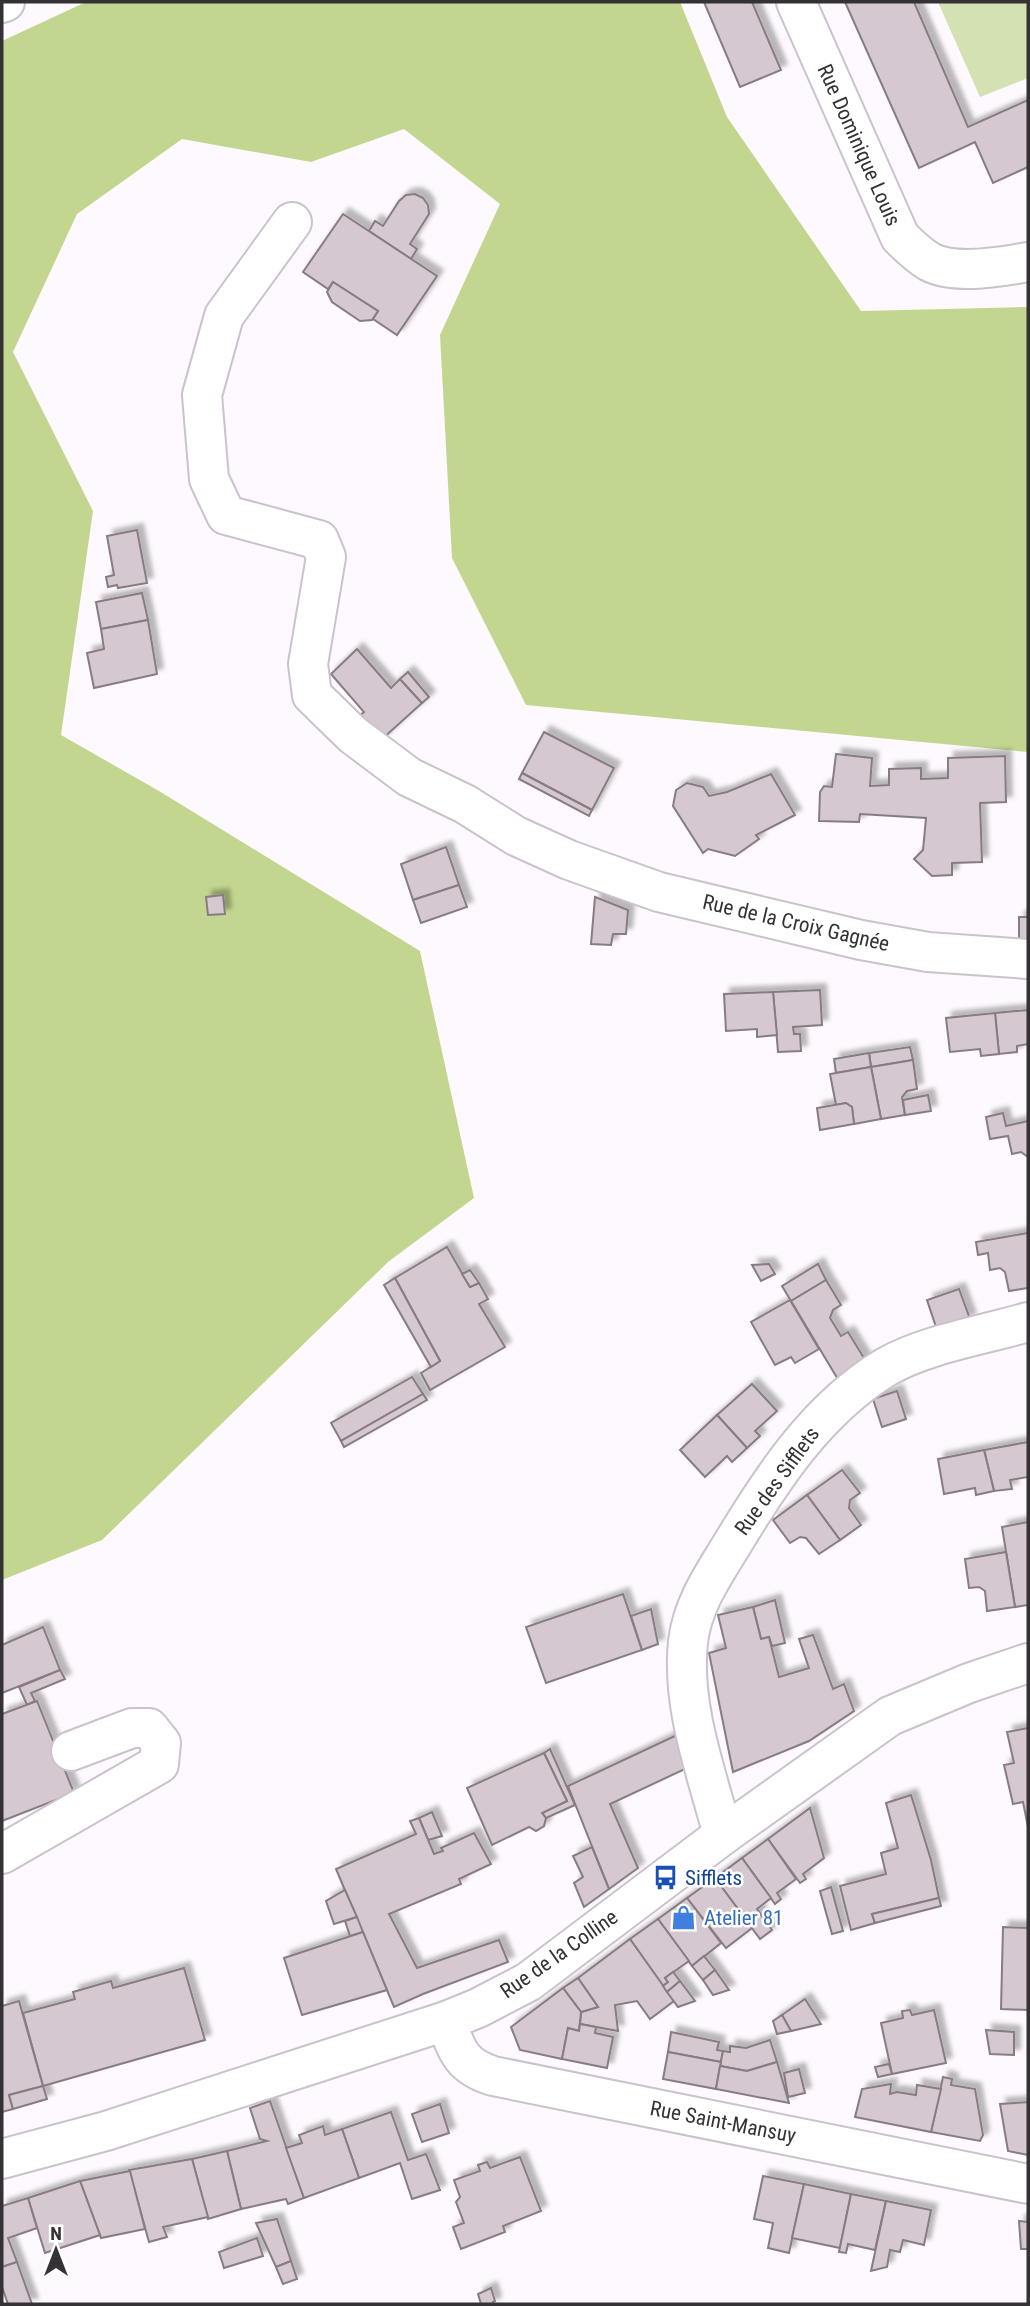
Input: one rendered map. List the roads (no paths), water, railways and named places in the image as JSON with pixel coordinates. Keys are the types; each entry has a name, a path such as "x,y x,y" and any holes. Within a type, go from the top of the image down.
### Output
{"street":[{"name":"Rue Dominique Louis","path":"796,2 900,237 916,253 947,268 981,268 1028,262"},
{"name":"Rue de la Croix Gagnée","path":"292,222 224,316 202,395 209,479 226,515 319,540 326,557 309,664 312,695 354,735 408,777 465,804 516,836 569,860 659,892 861,940 928,951 1028,958"},
{"name":"Rue des Sifflets","path":"723,1835 690,1703 688,1643 699,1599 754,1507 783,1466 834,1406 889,1366 928,1350 1028,1322"},
{"name":"Rue de la Colline","path":"2,2159 106,2132 446,2021 478,2008 528,1982 723,1835 890,1716 969,1683 1028,1663"},
{"path":"2,1854 159,1764 161,1744 149,1728 132,1728 71,1751"},
{"name":"Rue Saint-Mansuy","path":"446,2021 464,2062 476,2071 493,2076 1028,2184"}],"place":[{"name":"Sifflets","path":"665,1878"},
{"name":"Atelier 81","path":"684,1918"}]}
